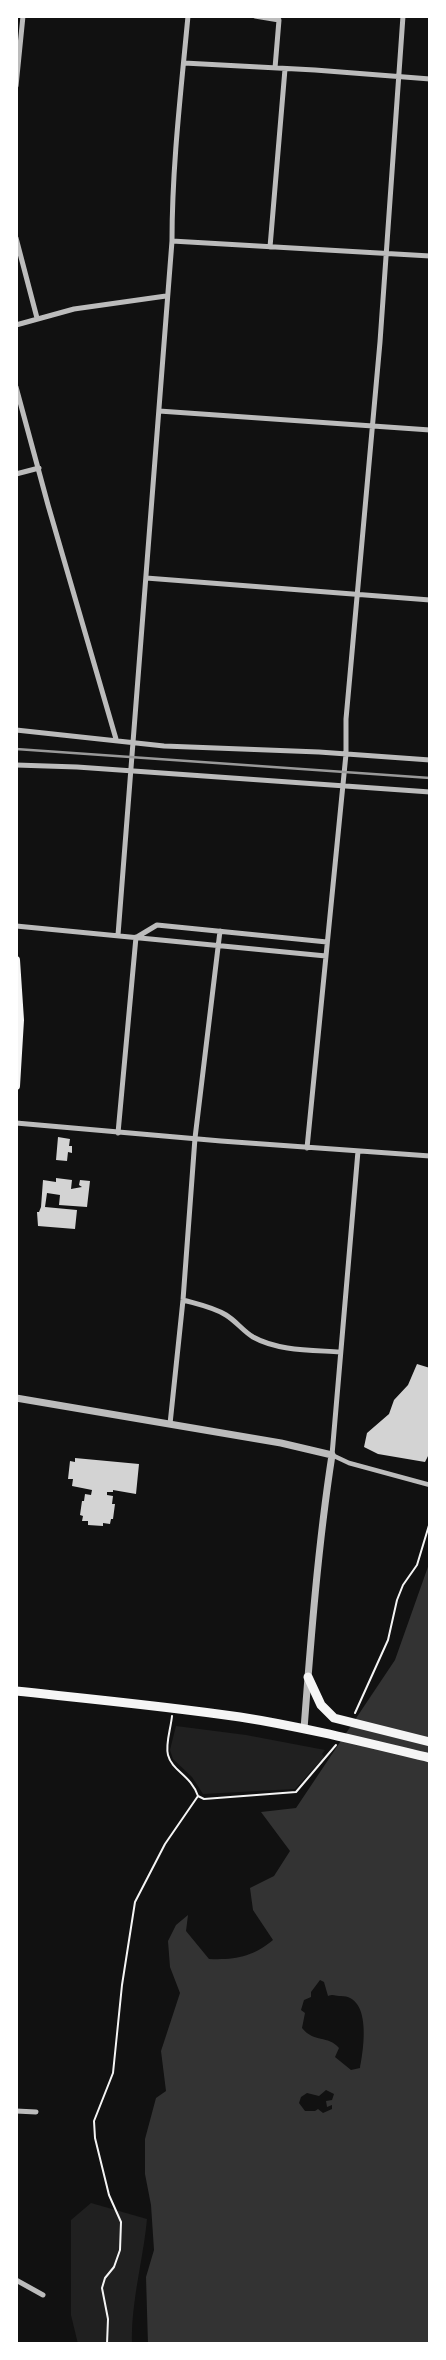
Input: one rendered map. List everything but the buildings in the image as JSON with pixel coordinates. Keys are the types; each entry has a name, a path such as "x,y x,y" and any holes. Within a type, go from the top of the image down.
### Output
{"main road":[{"path":"16,960 20,1020 16,1086"},
{"path":"308,1677 321,1704 334,1718 430,1742"},
{"path":"16,1691 173,1708 304,1729 430,1758"}],"street":[{"path":"16,86 23,16"},
{"path":"118,935 135,742 166,296 172,241 172,199 178,106 188,16"},
{"path":"255,16 279,20 275,68"},
{"path":"307,1148 346,754 346,719 372,426 400,78 403,16"},
{"path":"184,63 284,68 430,79"},
{"path":"270,247 284,68"},
{"path":"16,238 37,318"},
{"path":"172,241 430,256"},
{"path":"16,326 37,318 74,309 166,296"},
{"path":"16,387 116,739"},
{"path":"159,411 430,430"},
{"path":"16,474 38,468"},
{"path":"146,578 430,600"},
{"path":"16,730 116,739 164,746 346,754 430,760"},
{"path":"16,765 132,771 430,792"},
{"path":"136,937 157,925 327,942"},
{"path":"16,926 326,956"},
{"path":"170,1424 183,1300 195,1138 220,931"},
{"path":"118,1133 136,937"},
{"path":"16,1123 118,1133 430,1156"},
{"path":"304,1729 324,1505 332,1455 358,1151"},
{"path":"183,1300 212,1308 226,1315 253,1337 274,1344 292,1348 340,1352"},
{"path":"16,1398 281,1443 332,1455 349,1463 430,1486"},
{"path":"16,2111 36,2112"},
{"path":"16,2280 43,2294"}],"path":[{"path":"353,1717 388,1640 397,1600 403,1585 417,1565 430,1522"},
{"path":"173,1708 168,1755 173,1765 190,1779 198,1796 204,1799 296,1792 337,1742"},
{"path":"107,2344 108,2319 102,2288 105,2278 114,2267 120,2250 121,2222 109,2195 95,2138 94,2121 113,2073 122,1985 135,1902 165,1844 198,1796"}],"shaded area":[{"path":"430,1561 430,2344 148,2344 146,2277 154,2250 151,2205 145,2174 145,2139 156,2098 166,2091 161,2051 180,1993 170,1967 168,1941 176,1925 188,1915 186,1931 209,1959 236,1958 251,1954 273,1940 253,1910 250,1888 274,1876 290,1851 261,1812 296,1808 395,1660","holes":["320,1980 324,1982 328,1996 350,1998 357,2004 361,2013 364,2036 360,2068 351,2070 335,2057 339,2048 335,2044 311,2036 302,2028 305,2013 301,2010 304,2000 311,1997 311,1992","326,2090 334,2094 332,2100 326,2101 327,2107 332,2105 332,2109 323,2113 318,2109 315,2111 305,2111 299,2103 301,2097 307,2093 319,2096"]},
{"path":"176,1726 246,1735 325,1750 322,1754 324,1757 295,1789 203,1794 192,1777 173,1759 170,1750"},
{"path":"91,2203 147,2219 133,2312 132,2344 78,2344 71,2315 71,2220"}],"railway":[{"path":"16,749 430,778"}]}
